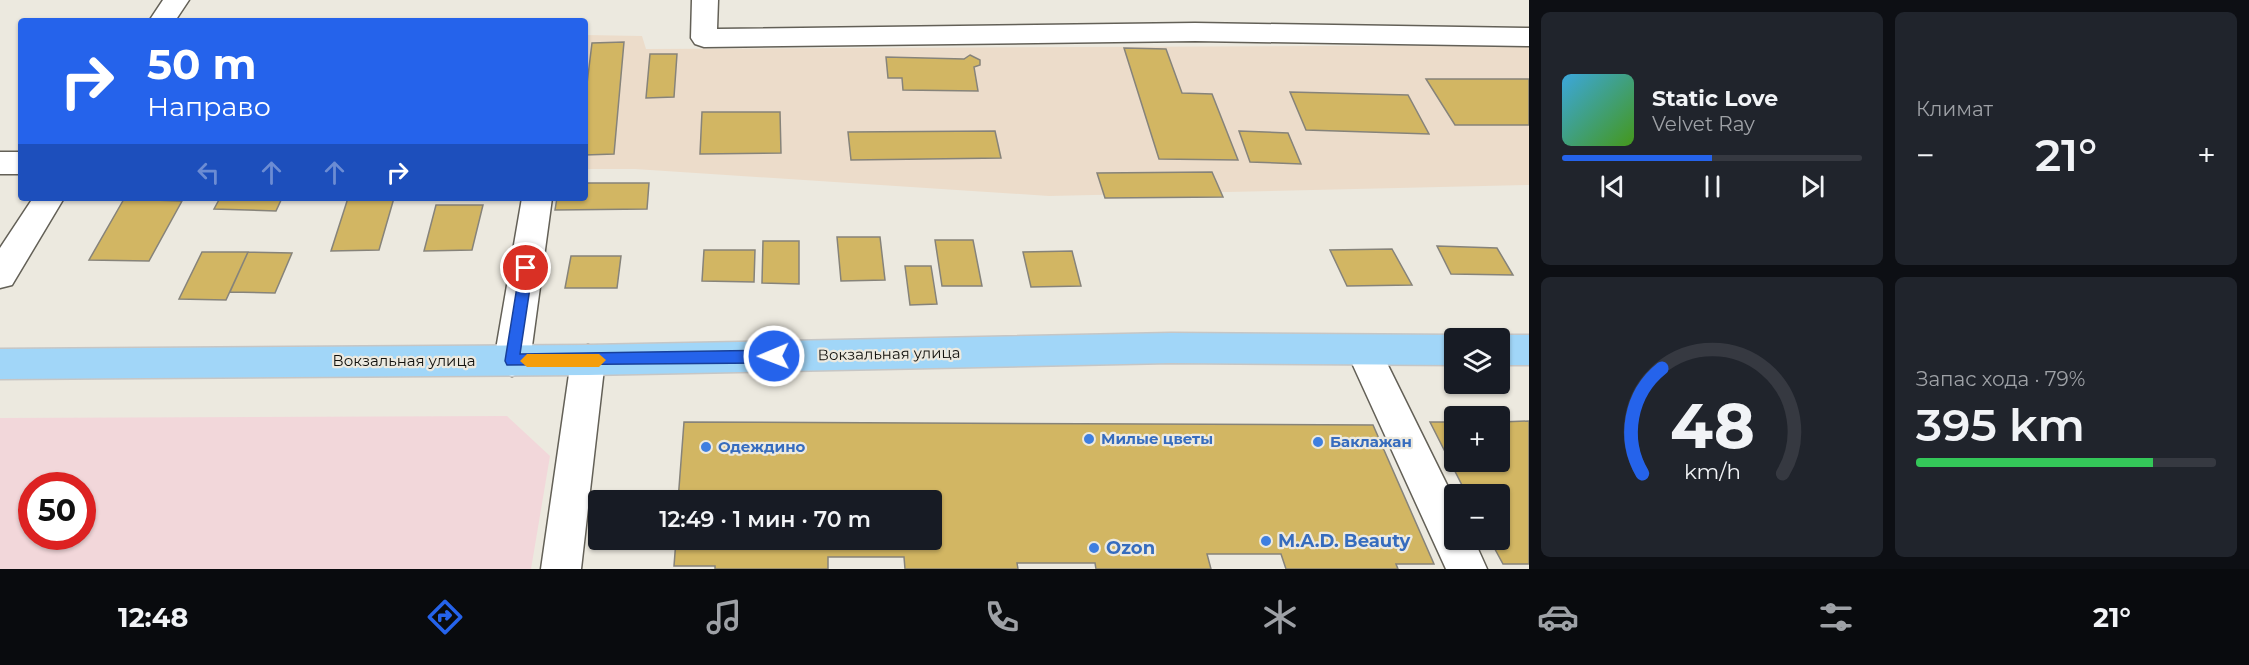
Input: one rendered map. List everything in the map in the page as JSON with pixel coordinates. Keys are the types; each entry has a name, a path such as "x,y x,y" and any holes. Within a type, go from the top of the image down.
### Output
{"main road":[{"name":"Вокзальная улица","path":"0,364 588,360 1171,348 1444,350"},
{"path":"1510,350 1529,350"}],"street":[{"path":"164,18 176,0"},
{"path":"705,0 704,38 1195,32 1529,37"},
{"path":"0,163 18,163"},
{"path":"0,275 47,201"},
{"path":"512,361 537,201"},
{"path":"1363,350 1467,569"},
{"path":"561,569 588,360"}],"shaded area":[{"path":"588,35 642,36 646,49 1529,45 1529,185 1049,196 635,169 588,169"},
{"path":"507,416 550,456 531,569 0,569 0,418"}],"building":[{"path":"624,42 614,154 588,155 588,76 592,43"},
{"path":"1124,48 1166,49 1182,93 1212,94 1238,160 1159,159"},
{"path":"650,54 677,54 674,97 646,98"},
{"path":"970,55 980,60 980,65 974,67 978,91 903,90 902,78 888,78 886,57 964,59"},
{"path":"1426,79 1529,79 1529,125 1455,125"},
{"path":"1290,92 1408,95 1429,134 1306,130"},
{"path":"702,112 780,112 781,153 700,154"},
{"path":"995,131 1001,158 851,160 848,132"},
{"path":"1239,131 1288,133 1301,164 1250,162"},
{"path":"1212,172 1223,197 1105,198 1097,173"},
{"path":"588,183 649,183 647,209 555,210 556,201 588,201"},
{"path":"123,201 182,201 149,261 89,260"},
{"path":"218,201 281,201 276,211 214,209"},
{"path":"347,201 393,201 379,250 331,251"},
{"path":"436,205 483,205 472,250 424,251"},
{"path":"837,237 880,237 885,280 841,281"},
{"path":"935,240 973,240 982,286 942,286"},
{"path":"763,241 799,241 799,284 762,283"},
{"path":"1437,246 1497,248 1513,275 1451,274"},
{"path":"1392,249 1412,285 1347,286 1330,250"},
{"path":"704,250 755,250 754,282 702,281"},
{"path":"1072,251 1081,286 1031,287 1023,252"},
{"path":"202,252 248,252 226,300 179,299"},
{"path":"248,252 292,253 275,293 230,292"},
{"path":"571,256 621,256 617,288 565,288"},
{"path":"905,266 931,266 937,304 910,305"},
{"path":"1529,421 1529,564 1503,564 1495,550 1510,550 1510,484 1461,484 1455,472 1510,472 1510,422"},
{"path":"684,422 1373,425 1434,564 1396,564 1398,569 1286,569 1281,554 1207,554 1211,569 1096,569 1095,563 1017,563 1018,569 905,569 904,557 828,557 828,569 715,569 715,566 674,566 675,550 942,550 942,490 679,490"},
{"path":"1430,422 1444,422 1444,450"}],"slow traffic":[{"path":"527,361 599,360"}],"place":[{"name":"Милые цветы","path":"1089,439"},
{"name":"Баклажан","path":"1318,442"},
{"name":"Одеждино","path":"706,447"},
{"name":"M.A.D. Beauty","path":"1266,541"},
{"name":"Ozon","path":"1094,548"}],"route":[{"path":"526,268 512,361 774,356"}]}
